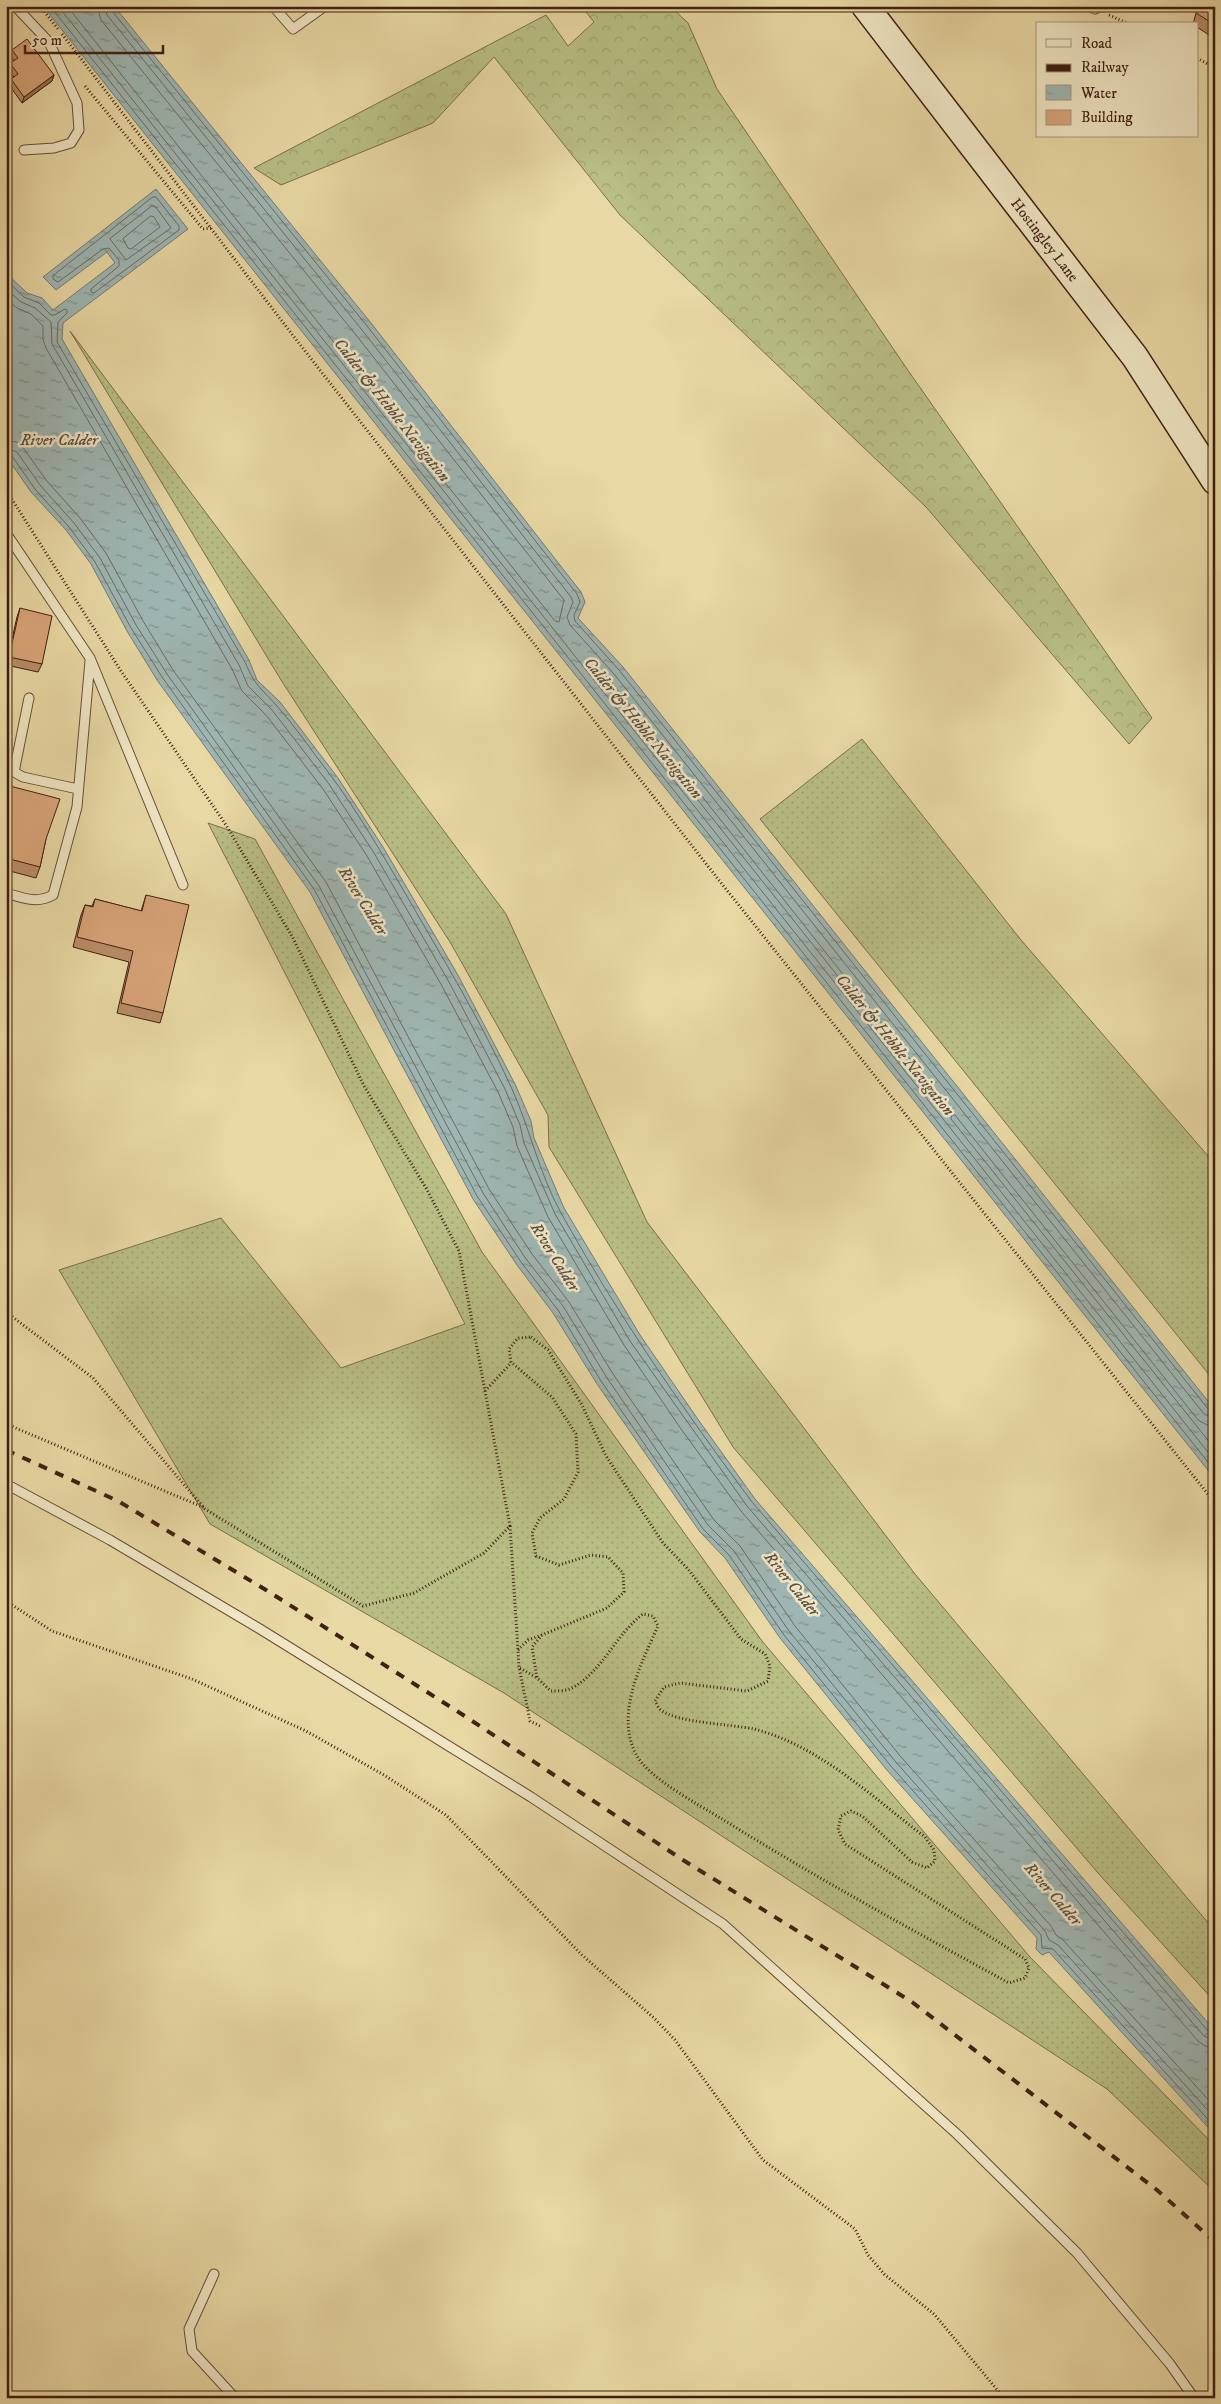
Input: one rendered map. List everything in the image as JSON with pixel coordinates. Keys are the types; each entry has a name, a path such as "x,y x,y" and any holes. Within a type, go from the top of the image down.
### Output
{"main road":[{"name":"Hostingley Lane","path":"865,6 1134,357 1215,481"}],"lane":[{"path":"15,6 49,42 78,103 78,130 71,143 54,148 24,150"},
{"path":"273,6 293,29 325,6"},
{"path":"1088,6 1095,8 1101,6"},
{"path":"6,533 90,658 183,885"},
{"path":"6,893 32,900 44,900 53,895 77,807 90,658"},
{"path":"29,698 14,772 23,778 78,789"},
{"path":"6,1484 110,1540 260,1629 531,1797 723,1924 958,2135 1077,2253 1170,2364 1194,2398"},
{"path":"214,2274 190,2329 192,2351 235,2398"}],"path":[{"path":"40,6 718,879 1215,1502"},
{"path":"1198,59 1215,68"},
{"path":"80,80 203,229 211,228"},
{"path":"6,490 116,663 231,833 293,938 364,1086 426,1188 459,1250 510,1526 520,1667 530,1721 540,1726"},
{"path":"6,1312 93,1378 205,1509"},
{"path":"518,1650 528,1640 607,1608 624,1592 623,1573 608,1557 591,1555 559,1565 536,1556 532,1533 540,1518 564,1499 578,1472 576,1434 552,1397 511,1362 509,1349 518,1338 532,1337 548,1350 582,1405 606,1456 663,1543 688,1568 741,1639 765,1654 770,1666 768,1681 747,1691 680,1683 664,1687 655,1701 659,1710 673,1717 737,1725 776,1735 815,1753 925,1837 934,1850 935,1861 927,1868 912,1862 862,1816 851,1811 841,1816 838,1830 845,1844 1024,1959 1028,1968 1025,1978 1009,1982 811,1874 666,1784 637,1757 628,1734 631,1697 642,1661 658,1626 653,1616 643,1614 629,1624 590,1675 568,1690 551,1691 537,1678 520,1667"},
{"path":"484,1392 511,1362"},
{"path":"6,1424 205,1509 363,1606 414,1593 484,1553 510,1526"},
{"path":"6,1601 52,1630 192,1679 306,1731 384,1775 446,1815 582,1955 654,2018 675,2040 763,2160 855,2229 868,2254 886,2275 934,2314 1004,2398"},
{"path":"537,1678 532,1647 542,1634"}],"green space":[{"path":"581,6 670,6 688,23 717,89 907,369 1152,718 1129,744 926,507 620,215 494,57 433,123 281,185 254,168 546,15 568,46 594,22"},
{"path":"70,331 506,914 647,1222 915,1574 1215,1931 1215,2002 1098,1873 733,1447 549,1147 548,1115 450,942 281,680"},
{"path":"862,739 1021,940 1215,1164 1215,1382 760,819"},
{"path":"208,823 255,839 482,1252 762,1641 1030,1957 1215,2146 1215,2192 1107,2089 504,1693 210,1524 59,1270 221,1218 341,1368 465,1324"}],"water":[{"name":"Calder & Hebble Navigation","path":"43,6 114,6 371,323 581,592 585,602 578,618 623,667 1215,1410 1215,1479"},
{"name":"River Calder","path":"156,189 188,229 63,323 62,339 249,660 257,680 280,702 338,778 383,847 459,977 515,1084 531,1121 534,1138 564,1208 640,1335 755,1499 1215,2031 1215,2135 1049,1952 1042,1955 1036,1949 1037,1938 886,1769 780,1638 725,1558 700,1532 597,1384 553,1313 517,1265 473,1199 310,892 157,680 127,631 91,564 66,530 31,492 6,456 6,273 27,293 42,298 53,310 115,263 107,252 56,290 43,277"}],"building":[{"path":"1201,6 1215,6 1215,25 1196,13"},
{"path":"27,39 54,75 24,97 11,79 18,74 10,63 18,58 12,50"},
{"path":"20,608 52,616 42,664 9,657"},
{"path":"6,785 60,799 46,839 40,867 6,858"},
{"path":"146,895 189,905 163,1013 121,1003 133,951 77,937 85,905 93,907 95,899 142,911"}],"railway":[{"path":"6,1450 118,1501 266,1590 457,1711 683,1860 912,2002 1157,2190 1215,2242"}]}
